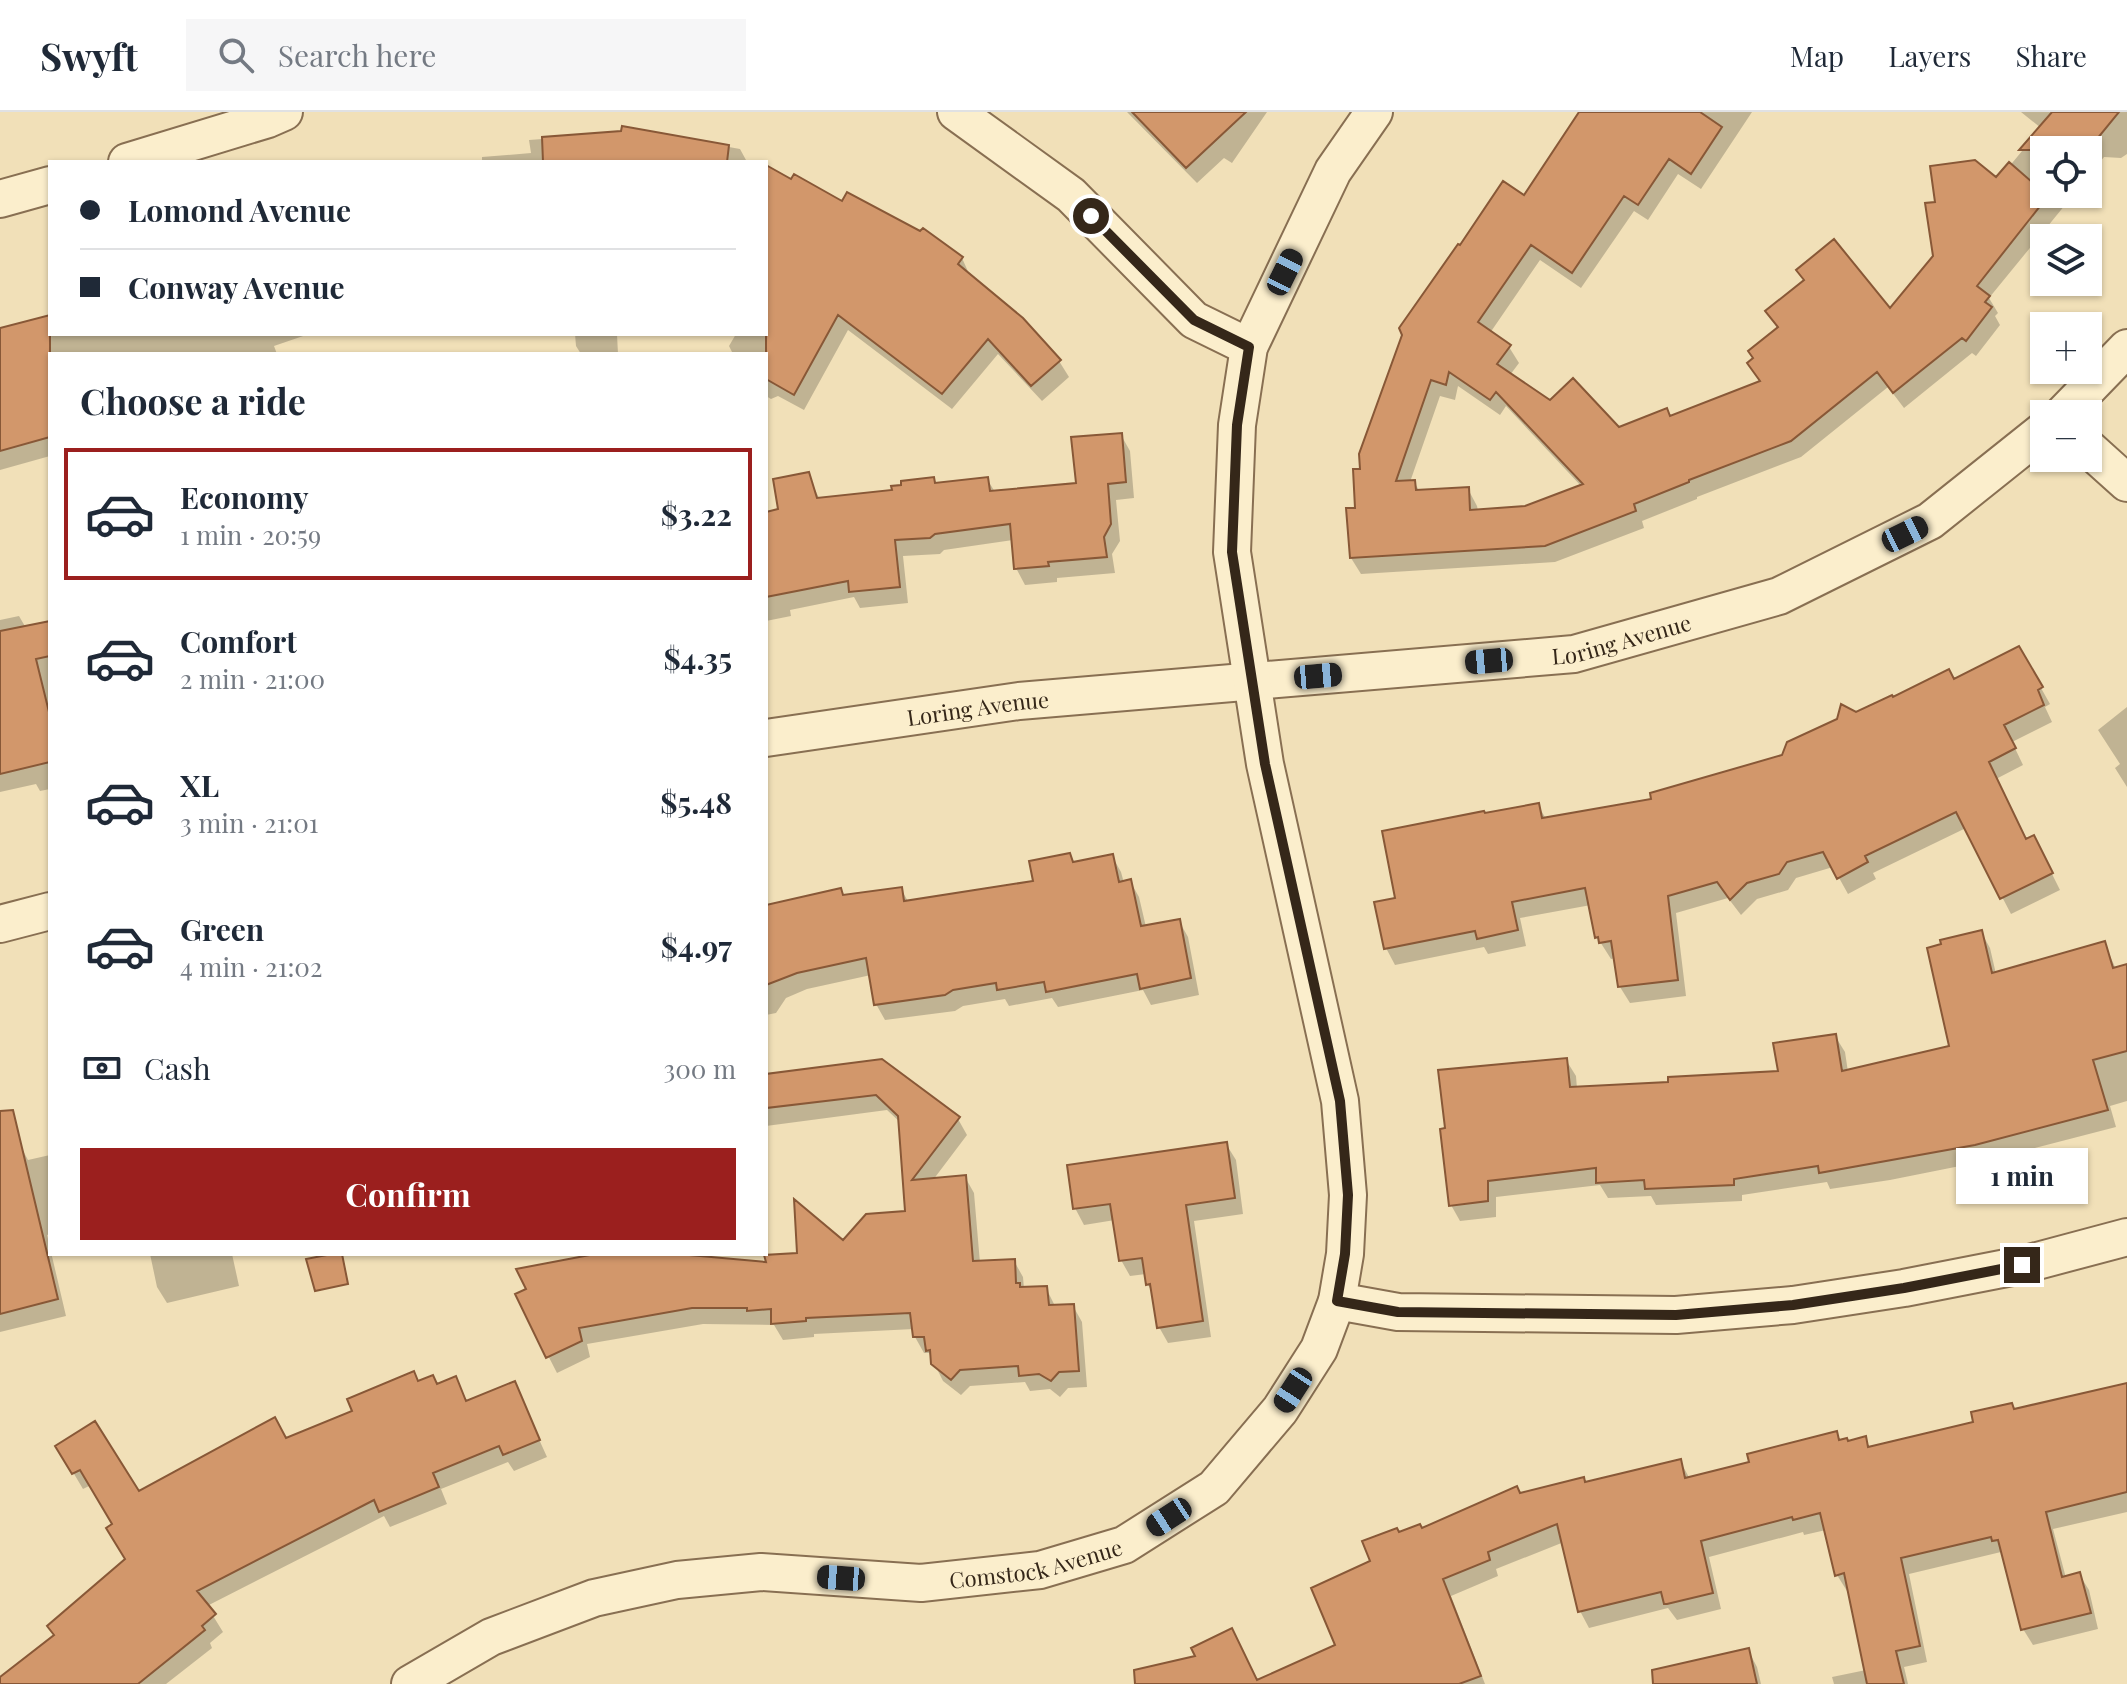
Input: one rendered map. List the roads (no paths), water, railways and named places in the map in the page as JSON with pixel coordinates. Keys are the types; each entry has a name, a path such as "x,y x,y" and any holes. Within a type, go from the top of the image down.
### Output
{"street":[{"path":"134,160 284,112"},
{"path":"956,112 1071,195 1194,320 1249,347"},
{"name":"Comstock Avenue","path":"410,1684 491,1637 594,1598 677,1580 761,1572 921,1583 1040,1570 1124,1545 1214,1488 1280,1410 1319,1349 1337,1301 1345,1254 1348,1195 1340,1101 1265,764 1251,682 1232,552 1237,425 1249,347 1333,171 1374,112"},
{"path":"0,199 48,186"},
{"path":"2077,400 2127,348"},
{"name":"Loring Avenue","path":"768,738 1019,701 1574,654 1779,596 1930,521 2030,441"},
{"path":"2102,461 2127,483"},
{"path":"0,924 48,912"},
{"path":"1337,1301 1398,1312 1676,1315 1793,1305 1904,1288 2022,1265 2127,1237"}]}
